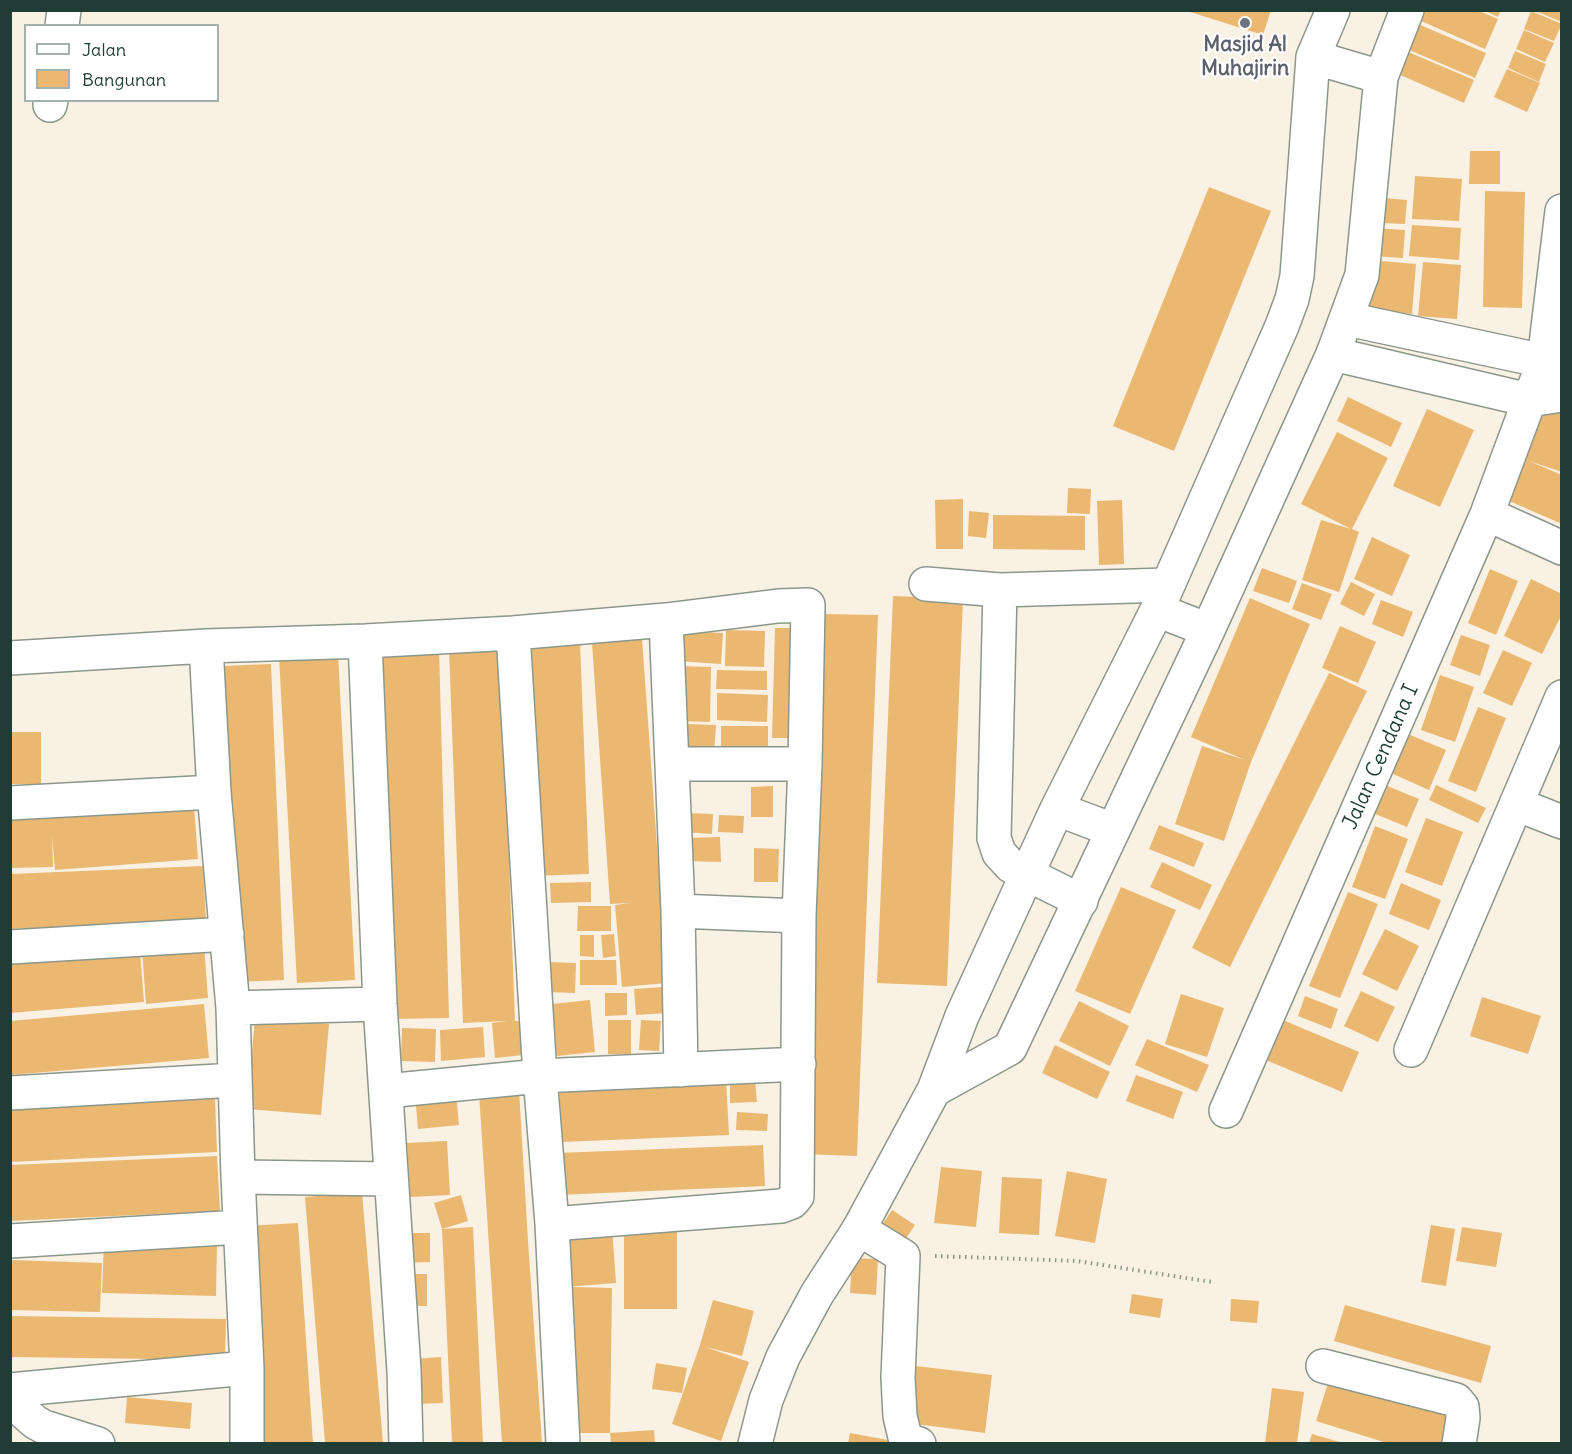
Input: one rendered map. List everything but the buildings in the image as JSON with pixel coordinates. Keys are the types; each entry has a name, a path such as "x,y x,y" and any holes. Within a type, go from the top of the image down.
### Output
{"street":[{"path":"755,1443 765,1400 783,1357 817,1294 859,1229 934,1090 962,1016 1057,809 1162,597 1292,299 1298,276 1314,57 1333,10"},
{"path":"934,1090 1010,1048 1208,630 1333,354 1362,274 1381,77 1407,10"},
{"path":"1314,57 1381,77"},
{"name":"Jalan Cendana I","path":"1226,1111 1487,514 1529,400 1553,367 1562,211"},
{"path":"1347,319 1553,367"},
{"path":"1333,354 1529,400 1562,395"},
{"path":"1487,514 1562,548"},
{"path":"926,584 1000,590 1162,597 1208,630"},
{"path":"1000,590 994,838 999,853 1005,860 1027,876 1080,901"},
{"path":"10,658 206,646 513,633 666,620 778,606 808,605 799,916 797,1196 792,1202 782,1206 552,1224"},
{"path":"666,620 678,911 681,1070"},
{"path":"513,633 540,1076 552,1224 563,1443"},
{"path":"366,641 380,1004 404,1371 406,1443"},
{"path":"206,646 214,792 233,1008 247,1368 247,1443"},
{"path":"1411,1050 1562,697"},
{"path":"672,764 805,764"},
{"path":"10,803 214,792"},
{"path":"1516,804 1562,822"},
{"path":"1057,809 1113,830"},
{"path":"678,911 799,916"},
{"path":"10,947 227,934"},
{"path":"233,1008 380,1004"},
{"path":"386,1091 540,1076 799,1064"},
{"path":"10,1093 235,1080"},
{"path":"238,1177 390,1179"},
{"path":"10,1241 240,1227"},
{"path":"859,1229 903,1256 898,1378 900,1416 905,1437 919,1443"},
{"path":"1323,1366 1456,1400 1462,1407 1464,1418 1459,1443"},
{"path":"10,1390 247,1368"},
{"path":"10,1400 44,1427 98,1443"}],"path":[{"path":"903,1256 1077,1261 1212,1282"}],"place":[{"name":"Masjid Al Muhajirin","path":"1245,23"}]}
